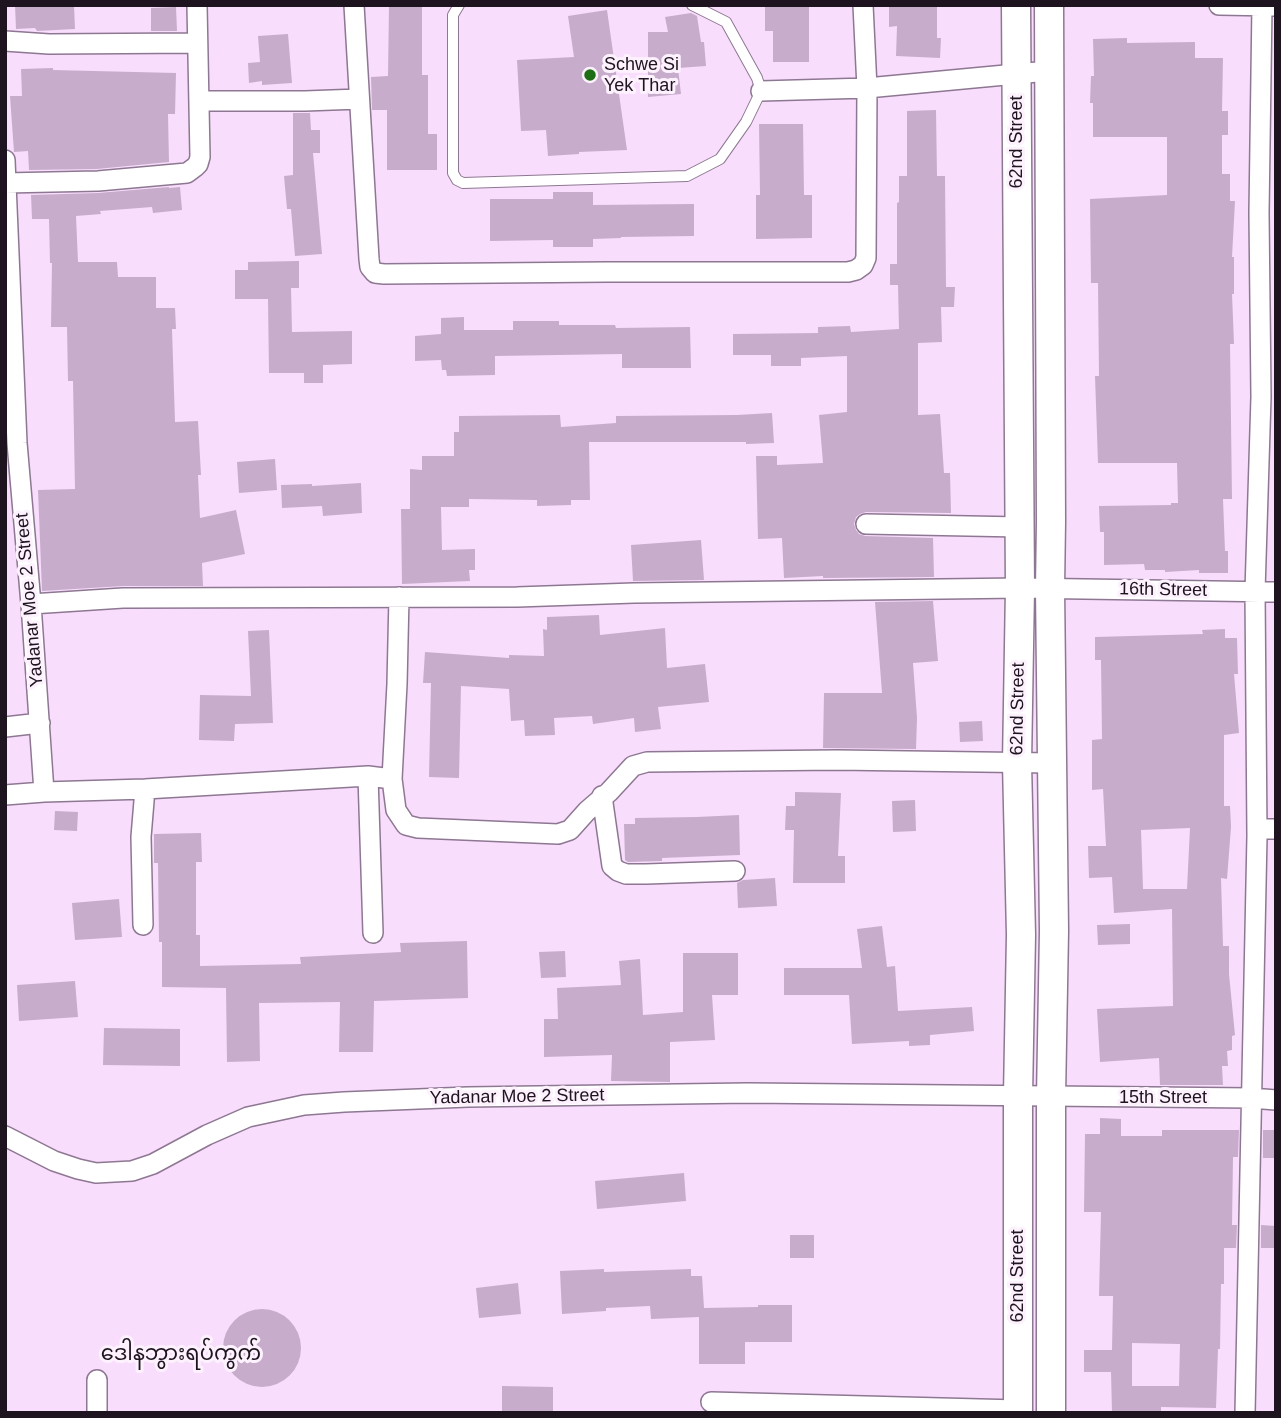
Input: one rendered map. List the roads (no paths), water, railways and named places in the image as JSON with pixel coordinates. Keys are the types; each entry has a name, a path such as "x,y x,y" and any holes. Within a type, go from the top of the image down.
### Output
{"main road":[{"name":"62nd Street","path":"1016,5 1020,527 1017,763 1021,935 1018,1411"},
{"name":"62nd Street","path":"1049,5 1050,588 1054,931 1051,1413"}],"street":[{"path":"6,183 98,181 187,173 198,164 200,101 197,5"},
{"path":"354,5 369,259 370,267 375,273 384,274 856,270 863,265 866,258 867,88 863,5"},
{"path":"1219,5 1276,6"},
{"path":"1245,1413 1251,1098 1266,829 1255,591 1261,397 1259,213 1262,6"},
{"path":"5,41 49,44 197,43"},
{"path":"761,91 867,88 1048,71"},
{"path":"200,101 359,99"},
{"name":"Yadanar Moe 2 Street","path":"5,160 17,443 44,792"},
{"path":"866,524 1020,527"},
{"name":"16th Street","path":"31,604 123,598 517,597 1020,588 1276,592"},
{"path":"399,597 392,779 396,810 406,825 418,828 558,834 570,830 634,766 647,762 837,760 1051,763"},
{"path":"5,727 40,723"},
{"path":"5,795 369,776 392,779"},
{"path":"369,776 373,933"},
{"path":"142,925 141,837 145,789"},
{"path":"602,796 612,866 618,871 626,874 735,871"},
{"name":"Yadanar Moe 2 Street","path":"5,1136 54,1161 78,1169 105,1173 132,1171 153,1164 248,1117 304,1105 468,1097 748,1093 1051,1097"},
{"name":"15th Street","path":"1051,1097 1276,1100"},
{"path":"97,1380 97,1413"},
{"path":"711,1402 1018,1411"}],"lane":[{"path":"459,5 453,15 453,173 457,180 463,183 687,176 720,159 746,122 761,91 757,78 726,22 692,5"}],"place":[{"name":"Schwe Si Yek Thar","path":"590,75"}],"district":[{"name":"ဒေါနဘွားရပ်ကွက်","path":"181,1354"}]}
